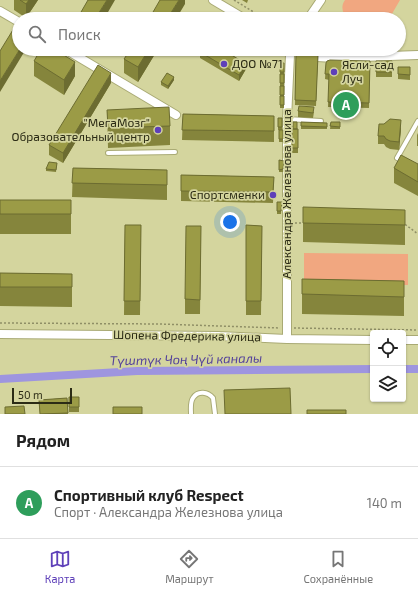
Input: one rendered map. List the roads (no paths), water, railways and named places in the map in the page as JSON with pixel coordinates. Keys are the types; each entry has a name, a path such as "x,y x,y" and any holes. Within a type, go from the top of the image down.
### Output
{"street":[{"path":"213,0 233,12"},
{"path":"312,12 320,0"},
{"path":"0,11 12,18"},
{"path":"406,55 418,55"},
{"path":"77,56 176,116"},
{"name":"Александра Железнова улица","path":"287,339 287,119 290,56"},
{"path":"314,56 334,58 390,56"},
{"name":"Шопена Фредерика улица","path":"0,334 218,336 370,340"},
{"path":"406,340 418,340"}],"lane":[{"path":"287,119 321,121"},
{"path":"411,166 398,158 418,121"},
{"path":"108,153 175,152"},
{"path":"191,414 192,400 197,394 201,393 208,394 213,398 215,414"}],"waterway":[{"name":"Түштүк Чоң Чүй каналы","path":"0,379 137,371 370,369"},
{"name":"Түштүк Чоң Чүй каналы","path":"406,369 418,369"}],"place":[{"name":"ДОО №71","path":"224,64"},
{"name":"Ясли-сад Луч","path":"334,72"},
{"name":"Спортивный клуб Respect","path":"346,105"},
{"name":"\"МегаМозг\" Образовательный центр","path":"158,130"},
{"name":"Спортсменки","path":"273,195"}]}
